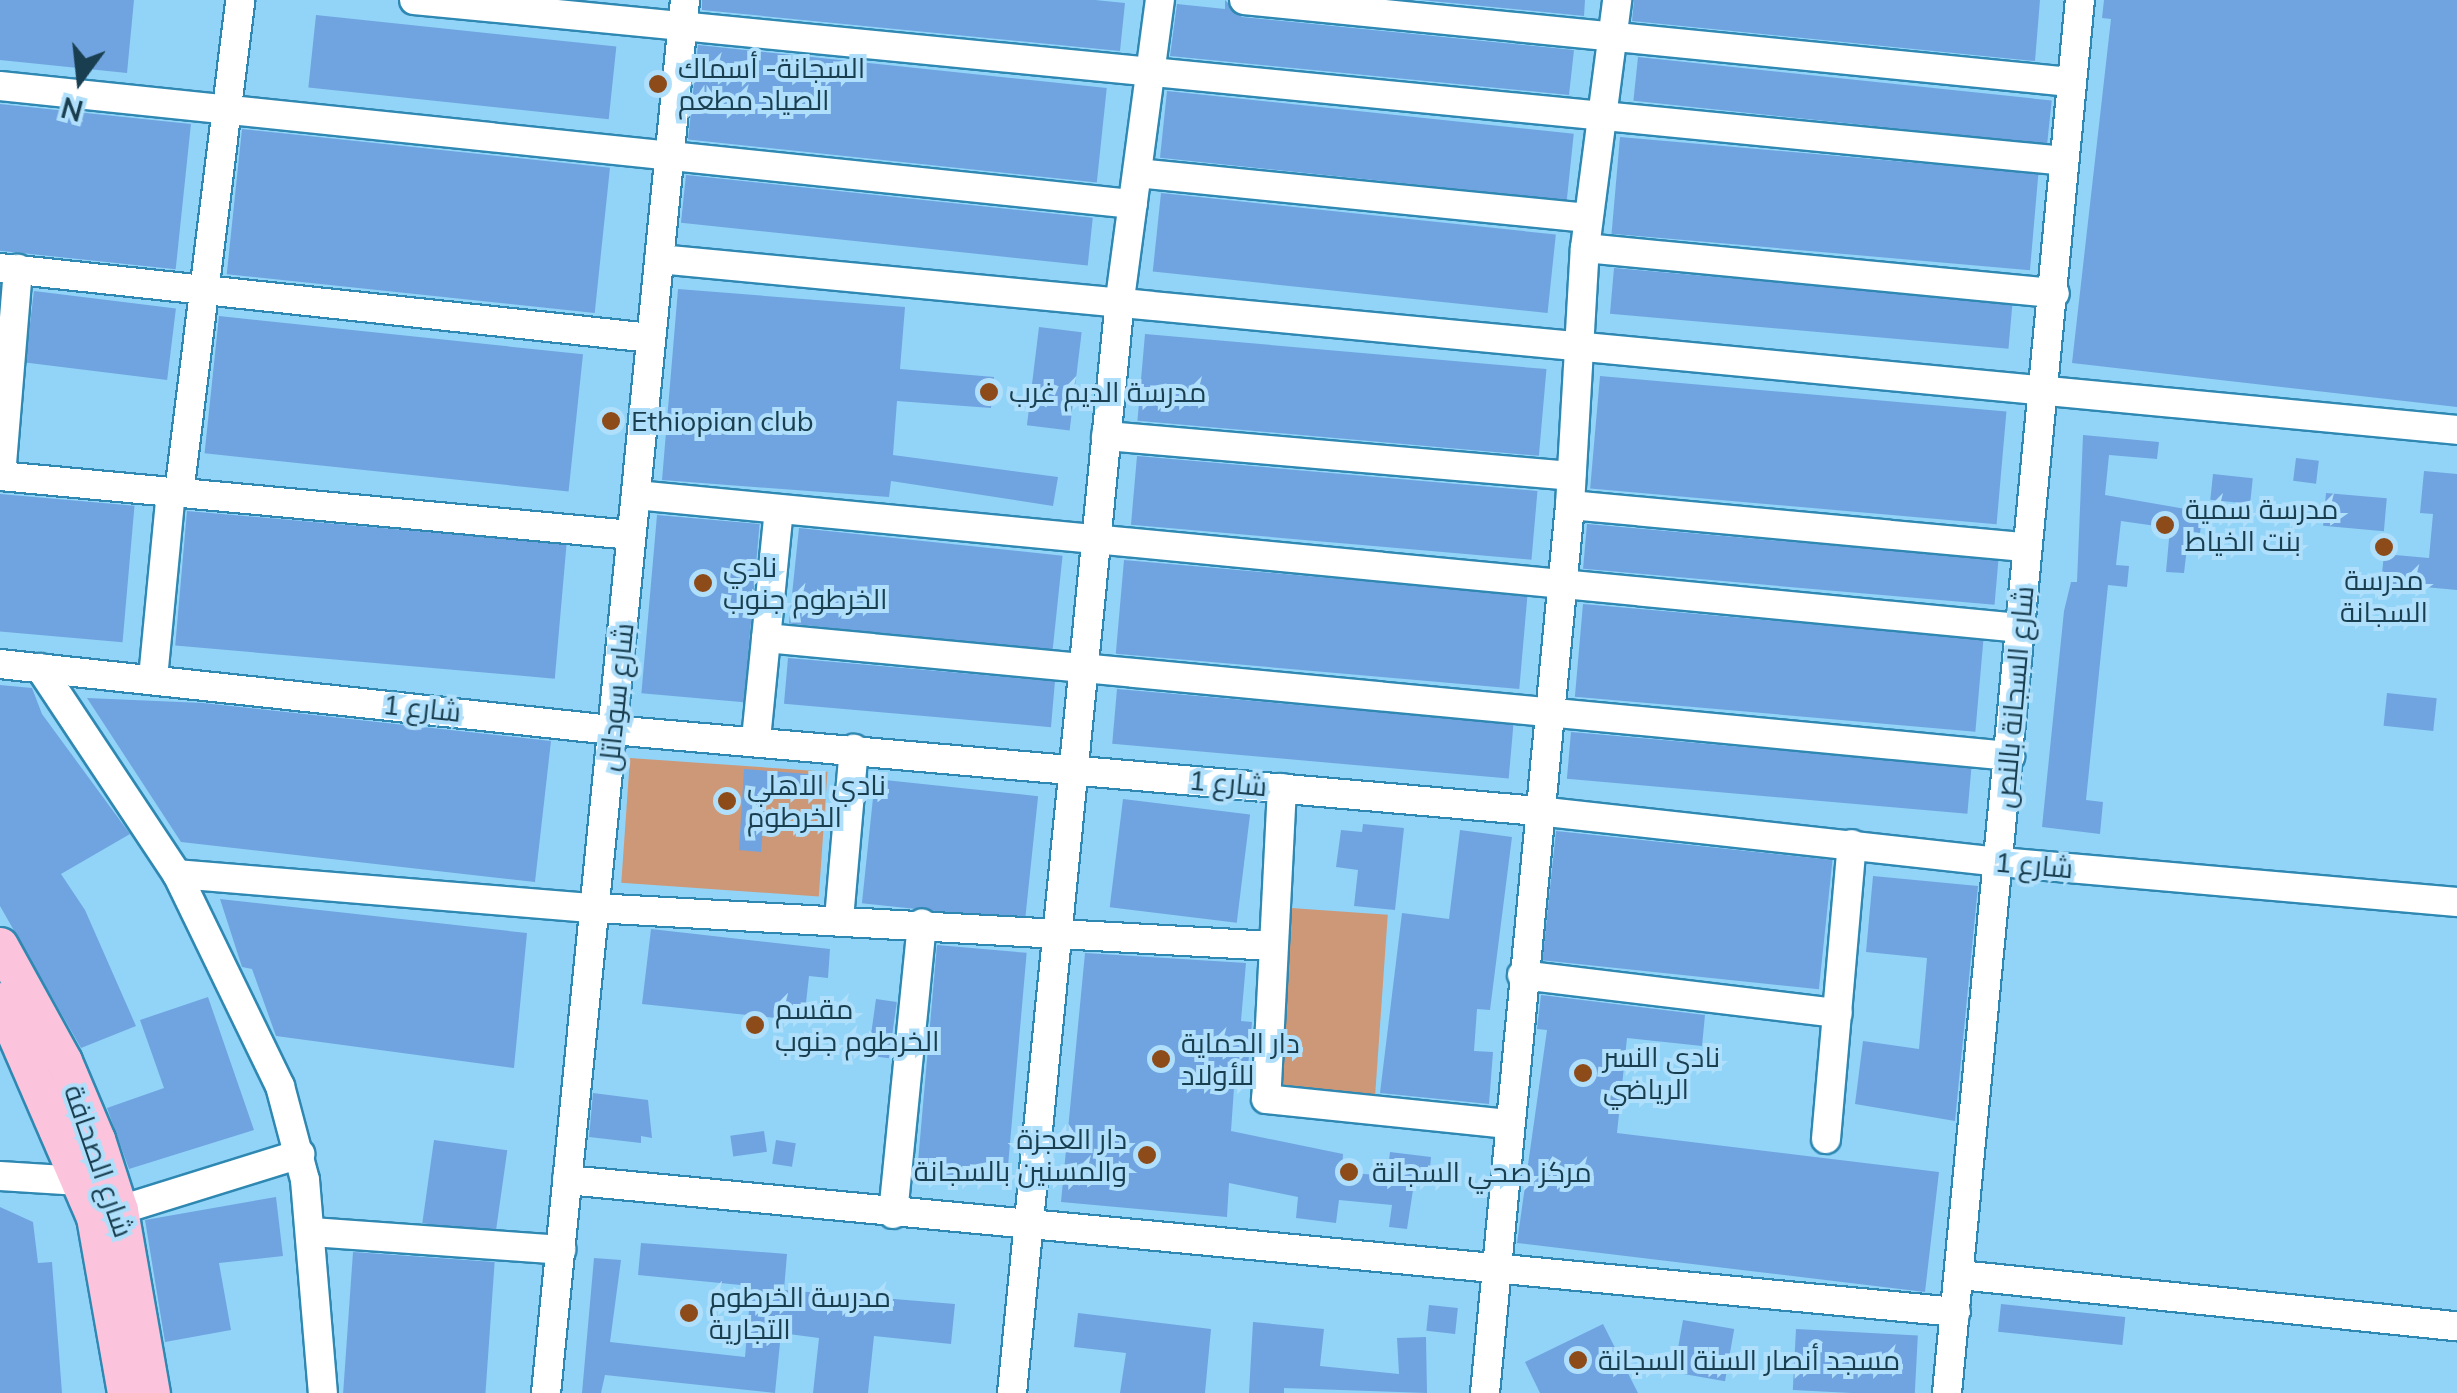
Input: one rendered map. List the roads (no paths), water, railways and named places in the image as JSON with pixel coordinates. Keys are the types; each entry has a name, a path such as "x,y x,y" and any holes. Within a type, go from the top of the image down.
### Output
{"main road":[{"name":"شارع الصحافة","path":"0,945 64,1061 120,1210 152,1393"},
{"name":"شارع الصحافة","path":"1,1004 80,1180 111,1294 125,1393"}],"street":[{"path":"153,678 175,492 208,295 240,0"},
{"path":"414,0 684,13 1147,74 2064,161"},
{"path":"1012,1393 1078,769 1120,299 1158,0"},
{"path":"1244,0 2070,82"},
{"path":"1485,1393 1547,709 1571,490 1585,248 1617,0"},
{"name":"شارع السجانة بالنص","path":"1948,1393 2080,0"},
{"name":"شارع سوداتل","path":"546,1393 684,13"},
{"path":"0,86 1133,204"},
{"path":"1137,173 1588,218"},
{"path":"1585,248 2055,293"},
{"path":"659,259 1120,299 2457,430"},
{"path":"632,535 0,476 9,268 208,295 652,338"},
{"path":"1106,436 2027,548"},
{"path":"636,495 1099,536 2019,628"},
{"path":"756,738 779,510"},
{"path":"766,638 1547,709 2010,756"},
{"name":"شارع 1","path":"0,664 612,730 756,738 1538,811 2000,862 2457,902"},
{"path":"40,668 176,874 256,1028 300,1154 312,1232 322,1393"},
{"path":"839,919 854,748"},
{"path":"1282,788 1266,1099 1509,1124"},
{"path":"1826,1139 1852,844"},
{"path":"176,874 594,908 922,923 1272,946"},
{"path":"894,1214 922,923"},
{"path":"1522,975 1838,1013"},
{"path":"120,1210 300,1154"},
{"path":"0,1176 80,1180"},
{"path":"567,1180 1956,1312"},
{"path":"312,1232 561,1250"},
{"path":"1960,1276 2457,1326"}],"place":[{"name":"السجانة- أسماك الصياد مطعم","path":"658,84"},
{"name":"مدرسة الديم غرب","path":"989,392"},
{"name":"Ethiopian club","path":"611,421"},
{"name":"مدرسة سمية بنت الخياط","path":"2165,525"},
{"name":"مدرسة السجانة","path":"2384,547"},
{"name":"نادي الخرطوم جنوب","path":"703,583"},
{"name":"نادي الاهلي الخرطوم","path":"727,801"},
{"name":"مقسم الخرطوم جنوب","path":"755,1025"},
{"name":"دار الحماية للأولاد","path":"1161,1059"},
{"name":"نادي النسر الرياضي","path":"1583,1073"},
{"name":"دار العجزة والمسنين بالسجانة","path":"1147,1155"},
{"name":"مركز صحي السجانة","path":"1349,1172"},
{"name":"مدرسة الخرطوم التجارية","path":"689,1313"},
{"name":"مسجد أنصار السنة السجانة","path":"1578,1360"}]}
